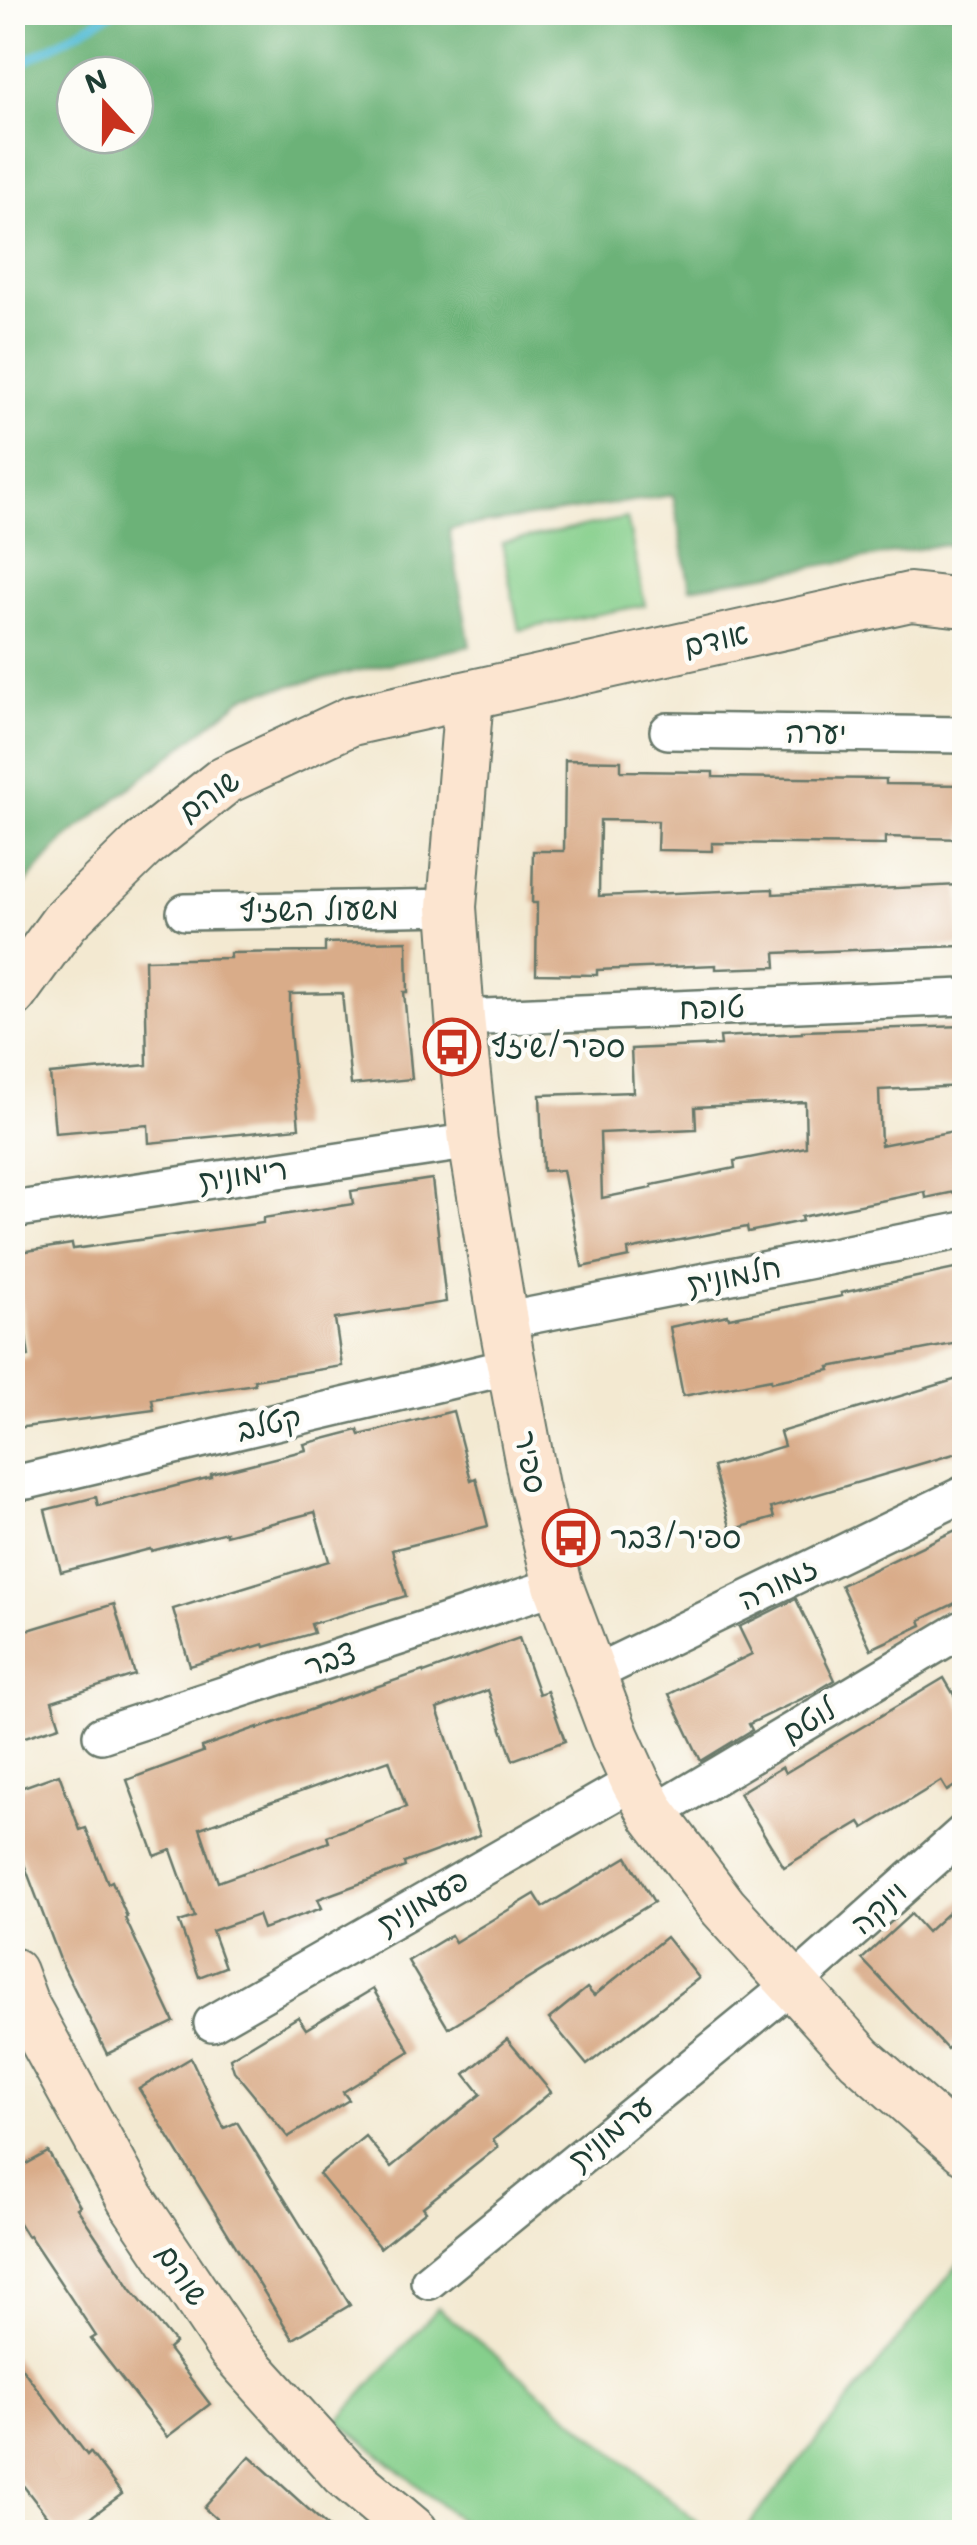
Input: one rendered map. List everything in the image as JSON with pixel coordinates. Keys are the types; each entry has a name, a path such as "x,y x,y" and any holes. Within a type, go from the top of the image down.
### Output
{"street":[{"name":"אודם","path":"468,696 910,597 964,603"},
{"name":"ספיר","path":"468,696 452,908 460,1018 474,1141 507,1344 558,1585 644,1798 723,1907 860,2058 964,2148"},
{"name":"שוהם","path":"12,994 64,921 142,845 226,780 351,721 468,696"},
{"name":"יערה","path":"668,732 964,735"},
{"name":"משעול השזיף","path":"185,912 452,908"},
{"name":"טופח","path":"460,1018 964,997"},
{"name":"רימונית","path":"12,1210 474,1141"},
{"name":"חלמונית","path":"507,1344 964,1230"},
{"name":"קטלב","path":"26,1481 507,1344"},
{"name":"זמורה","path":"591,1674 964,1494"},
{"name":"צבר","path":"101,1735 558,1585"},
{"name":"לוטם","path":"644,1798 964,1628"},
{"name":"פעמונית","path":"212,2023 644,1798"},
{"name":"וינקה","path":"793,1984 964,1832"},
{"name":"שוהם","path":"12,1972 24,2004 131,2199 232,2349 344,2473 414,2532"},
{"name":"ערמונית","path":"429,2281 793,1984"}],"green space":[{"path":"13,12 964,13 964,544 690,588 673,495 449,529 470,646 247,695 64,840 13,898"},
{"path":"627,518 645,605 519,630 502,543"},
{"path":"964,2257 964,2521 956,2532 743,2532"},
{"path":"438,2308 710,2532 475,2532 338,2421"}],"building":[{"path":"565,760 621,761 621,771 713,772 713,777 886,779 886,784 964,785 964,839 885,837 885,845 712,843 712,851 657,850 658,821 600,820 599,896 773,889 773,894 959,885 961,946 775,953 776,967 716,969 716,965 597,970 597,975 536,974 533,851 564,851"},
{"path":"407,941 408,992 404,992 412,1079 351,1085 342,993 290,994 299,1128 149,1143 148,1125 55,1133 50,1074 147,1065 145,960 230,958 230,953 325,952 325,943"},
{"path":"964,1026 964,1086 879,1090 881,1145 964,1129 964,1190 926,1198 925,1192 748,1232 747,1227 628,1250 629,1257 582,1267 563,1170 543,1171 540,1095 633,1092 631,1049 721,1045 720,1037","holes":["805,1102 806,1147 734,1161 735,1168 602,1198 600,1133 696,1129 695,1107"]},
{"path":"432,1179 446,1302 335,1319 342,1366 152,1399 154,1410 16,1428 12,1359 29,1357 14,1253 72,1244 73,1249 263,1223 263,1218 353,1204 351,1191"},
{"path":"964,1267 964,1342 683,1396 670,1327 842,1296 841,1293"},
{"path":"964,1377 964,1451 771,1508 774,1518 731,1530 713,1467 784,1446 780,1432"},
{"path":"453,1411 488,1526 392,1550 406,1596 311,1624 314,1633 190,1666 173,1609 329,1561 315,1512 61,1572 45,1510 96,1497 98,1506 306,1450 304,1444 358,1430 360,1435"},
{"path":"964,1526 964,1599 920,1620 922,1625 871,1649 841,1585"},
{"path":"796,1599 835,1680 749,1724 752,1730 701,1761 669,1694 752,1654 739,1627"},
{"path":"114,1604 135,1675 52,1701 60,1726 12,1741 12,1635"},
{"path":"519,1638 539,1694 547,1691 565,1741 513,1760 488,1690 437,1709 480,1835 318,1899 322,1908 263,1929 258,1915 212,1931 225,1967 199,1977 179,1922 195,1917 171,1850 155,1856 127,1780 203,1752 202,1747","holes":["389,1760 406,1807 327,1836 329,1842 218,1882 200,1828"]},
{"path":"944,1678 964,1712 964,1780 947,1791 941,1781 864,1828 860,1822 784,1867 739,1793 782,1767 785,1773"},
{"path":"59,1774 80,1830 86,1828 108,1883 112,1881 174,2022 107,2054 61,1962 12,1832 12,1791"},
{"path":"627,1857 654,1902 448,2028 408,1961 451,1935 455,1942 535,1894 543,1907"},
{"path":"964,1898 964,2033 947,2049 862,1959 911,1914 927,1932"},
{"path":"666,1937 699,1978 587,2065 549,2019 587,1988 594,1996"},
{"path":"373,1989 410,2051 343,2092 349,2100 288,2137 234,2071 230,2058 298,2017 306,2029"},
{"path":"507,2039 551,2092 493,2140 498,2147 423,2207 426,2211 380,2248 319,2174 365,2136 391,2167 481,2094 465,2074"},
{"path":"191,2058 224,2128 237,2122 350,2305 293,2339 139,2089"},
{"path":"48,2152 80,2206 77,2208 131,2289 175,2343 168,2349 210,2404 167,2437 91,2339 96,2336 12,2212 12,2172"},
{"path":"12,2355 87,2455 90,2452 122,2494 71,2532 59,2532 12,2471"},
{"path":"250,2456 334,2532 231,2532 204,2508"}],"waterway":[{"path":"12,69 113,12"}],"place":[{"name":"ספיר/שיזף","path":"452,1047"},
{"name":"ספיר/צבר","path":"571,1538"}]}
